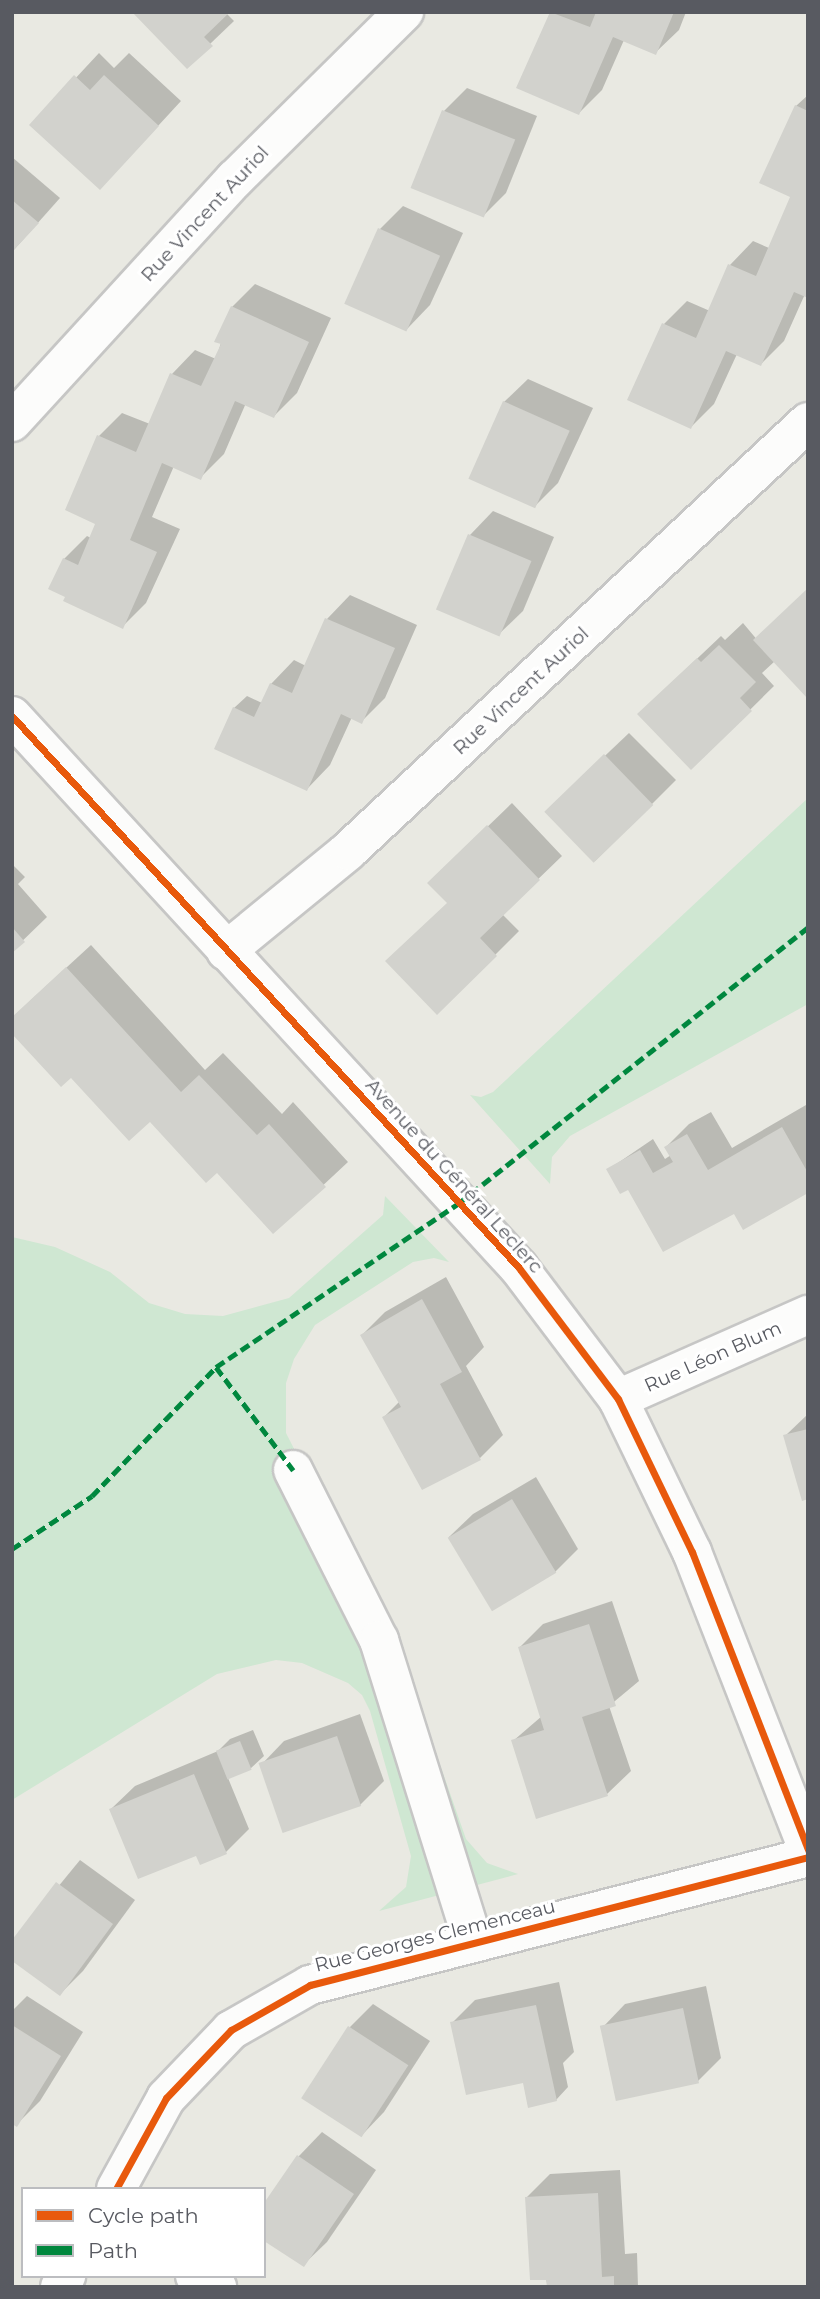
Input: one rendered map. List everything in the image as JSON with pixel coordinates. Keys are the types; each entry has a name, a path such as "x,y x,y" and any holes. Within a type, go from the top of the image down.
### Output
{"street":[{"name":"Rue Vincent Auriol","path":"12,422 235,179 404,12"},
{"name":"Rue Vincent Auriol","path":"226,951 348,851 808,422"},
{"name":"Avenue du Général Leclerc","path":"12,716 519,1268 618,1399 692,1552 808,1849"},
{"name":"Rue Léon Blum","path":"618,1399 808,1315"},
{"path":"293,1470 379,1640 473,1941"},
{"name":"Rue Georges Clemenceau","path":"117,2187 166,2098 231,2030 310,1985 808,1857"},
{"path":"199,2278 217,2287"}],"green space":[{"path":"808,798 808,1004 570,1136 552,1157 550,1184 470,1095 481,1097 493,1092"},
{"path":"385,1196 449,1262 434,1258 413,1262 315,1325 294,1359 286,1383 286,1433 407,1670 466,1839 487,1863 518,1874 379,1911 406,1887 411,1856 370,1711 362,1695 348,1683 302,1663 276,1660 217,1674 12,1800 12,1237 55,1247 110,1272 149,1303 185,1314 223,1316 289,1298 383,1215"}],"building":[{"path":"132,12 230,12 204,37 213,46 187,69"},
{"path":"550,12 590,27 596,12 674,12 656,55 613,37 579,115 516,88"},
{"path":"74,75 90,90 104,75 159,126 100,190 29,125"},
{"path":"795,105 808,111 808,298 794,292 761,366 726,351 691,429 627,400 662,323 696,338 728,264 756,276 790,197 759,183"},
{"path":"442,110 515,140 484,217 411,188"},
{"path":"12,200 39,223 12,252"},
{"path":"378,228 440,256 406,331 344,304"},
{"path":"231,306 309,342 274,418 235,401 201,480 162,463 130,540 157,552 123,629 63,601 65,597 48,589 63,558 78,565 95,524 65,510 97,435 136,452 170,373 201,386 221,344 214,342"},
{"path":"503,401 570,431 535,508 468,479"},
{"path":"468,534 532,561 499,636 436,609"},
{"path":"808,588 808,699 753,640"},
{"path":"325,618 395,648 362,724 341,714 307,791 214,749 233,707 254,717 270,683 292,693"},
{"path":"719,645 756,682 740,698 752,711 691,770 637,714 697,658 701,662"},
{"path":"604,754 653,805 594,863 544,812"},
{"path":"487,825 540,880 480,938 497,956 437,1015 385,961 447,903 427,883"},
{"path":"12,927 25,942 12,953"},
{"path":"66,967 181,1092 199,1075 257,1135 269,1124 326,1187 273,1234 217,1173 206,1183 150,1122 129,1141 71,1078 61,1087 12,1034 12,1017"},
{"path":"782,1127 808,1173 808,1193 743,1230 734,1214 663,1252 628,1190 620,1194 606,1169 640,1150 653,1173 673,1162 664,1147 687,1134 708,1170"},
{"path":"422,1299 462,1372 440,1384 481,1460 422,1490 382,1417 401,1407 360,1335"},
{"path":"808,1429 808,1499 802,1501 783,1435"},
{"path":"512,1499 556,1573 492,1611 448,1538"},
{"path":"589,1624 616,1706 582,1717 608,1796 536,1819 511,1740 544,1730 518,1647"},
{"path":"337,1736 361,1806 283,1833 259,1763"},
{"path":"240,1741 252,1770 228,1779 216,1751"},
{"path":"194,1774 227,1854 200,1865 196,1856 138,1879 109,1809"},
{"path":"56,1882 113,1924 60,1996 12,1961 12,1940"},
{"path":"536,2005 557,2101 528,2108 523,2083 466,2095 450,2022"},
{"path":"683,2008 699,2083 616,2101 600,2026"},
{"path":"12,2025 61,2056 17,2127 12,2124"},
{"path":"348,2026 408,2065 362,2137 301,2098"},
{"path":"297,2155 354,2194 304,2267 266,2242 266,2200"},
{"path":"598,2193 602,2277 614,2276 614,2287 547,2287 546,2280 530,2280 525,2197"}],"marked path":[{"path":"12,1549 92,1496 216,1367 459,1203 808,927"},
{"path":"216,1367 293,1470"}],"cycle path":[{"path":"12,716 519,1268 618,1399 692,1552 808,1849"},
{"path":"117,2187 166,2098 231,2030 310,1985 808,1857"}]}
